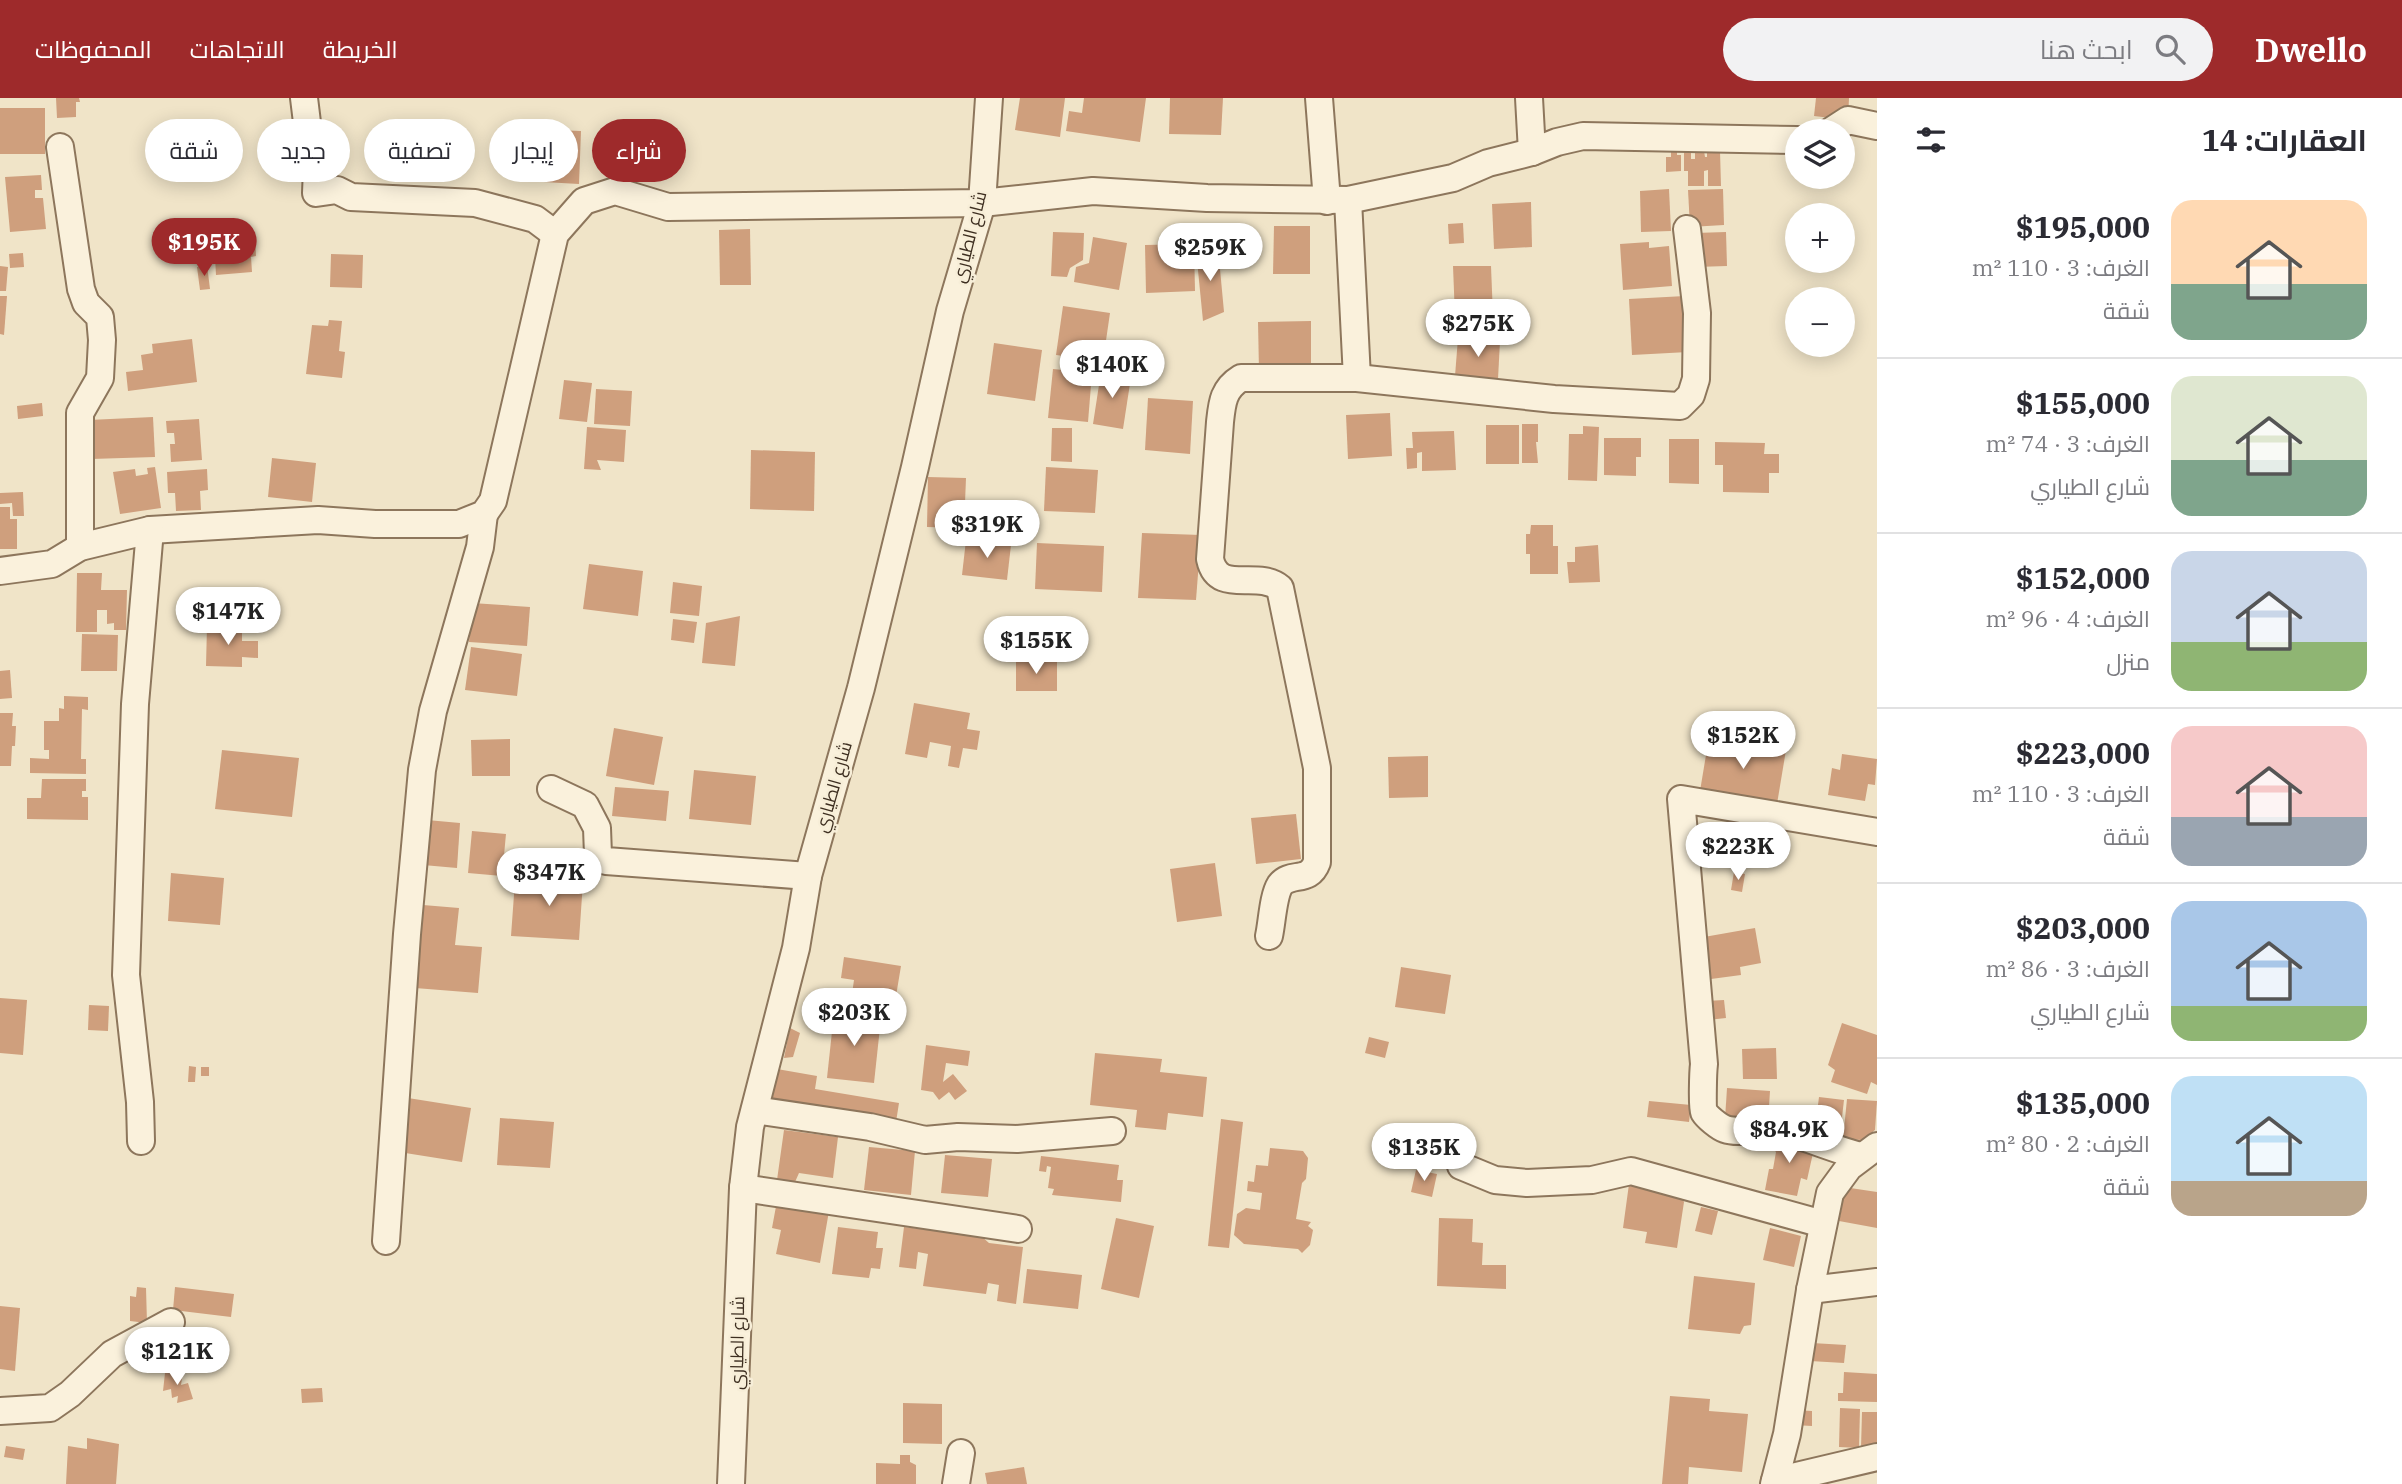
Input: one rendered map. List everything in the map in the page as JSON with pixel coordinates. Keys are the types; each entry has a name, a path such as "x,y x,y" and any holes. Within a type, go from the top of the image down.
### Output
{"street":[{"path":"304,98 310,147 317,168 316,193 337,190 351,197 475,203 535,219 555,234"},
{"name":"شارع الطياري","path":"731,1484 743,1188 750,1127 796,948 808,876 861,688 950,311 982,203 989,98"},
{"path":"1319,98 1338,200 1357,378"},
{"path":"1529,98 1532,152"},
{"path":"1855,121 1877,126"},
{"path":"386,1241 407,934 422,770 433,711 480,547 484,514 493,501 555,234 584,201 615,191 668,207 982,203 1093,191 1207,198 1338,200 1453,178 1489,163 1583,135 1785,140"},
{"path":"60,147 81,289 86,303 100,317 102,340 100,378 80,413 80,547"},
{"path":"1269,936 1279,887 1287,880 1307,875 1315,867 1319,782 1280,588 1273,582 1264,580 1225,579 1212,569 1210,559 1222,399 1231,384 1241,378 1357,378 1554,399 1680,406 1691,395 1696,379 1697,313 1686,229"},
{"path":"0,571 52,564 80,547 150,530 318,520 376,524 459,524 484,514"},
{"path":"141,1141 140,1102 126,975 135,704 150,530"},
{"path":"551,789 586,805 597,828 598,855 606,861 808,876"},
{"path":"1869,1151 1832,1150 1805,1138 1773,1130 1725,1129 1706,1115 1703,1108 1704,1064 1681,799 1877,832"},
{"path":"755,1110 870,1127 925,1140 958,1137 1017,1139 1112,1130"},
{"path":"1869,1151 1849,1167 1830,1193 1810,1290 1787,1433 1775,1483 1877,1457"},
{"path":"1461,1167 1495,1180 1527,1184 1592,1180 1631,1171 1822,1224"},
{"path":"743,1188 1018,1229"},
{"path":"1810,1290 1877,1282"},
{"path":"0,1411 50,1408 70,1394 112,1354 171,1322"},
{"path":"956,1484 961,1453"}],"building":[{"path":"56,98 79,98 80,102 76,102 76,117 57,118"},
{"path":"1020,98 1065,98 1060,137 1015,130"},
{"path":"1084,98 1146,98 1140,142 1066,131 1069,111 1082,113"},
{"path":"1170,98 1223,98 1221,135 1169,134"},
{"path":"1816,98 1849,98 1848,119 1814,116"},
{"path":"0,108 45,108 45,154 0,154"},
{"path":"578,131 581,131 579,184 544,182 578,182"},
{"path":"1684,151 1691,151 1691,159 1695,159 1695,151 1704,151 1707,157 1707,151 1720,151 1721,186 1708,186 1708,170 1704,171 1704,186 1688,186 1688,171 1684,171"},
{"path":"1671,152 1681,155 1681,171 1666,172 1666,157 1671,157"},
{"path":"41,175 42,190 35,190 35,198 43,198 46,229 10,232 5,177"},
{"path":"1669,189 1671,231 1641,232 1640,191"},
{"path":"1723,189 1724,225 1690,227 1688,190"},
{"path":"1531,202 1532,247 1494,249 1492,204"},
{"path":"1463,223 1464,243 1449,244 1448,224"},
{"path":"1274,226 1310,226 1310,274 1273,274"},
{"path":"750,229 751,285 720,285 719,230"},
{"path":"1053,232 1084,233 1083,260 1070,268 1067,277 1051,276"},
{"path":"1726,232 1727,266 1696,267 1695,233"},
{"path":"255,236 256,256 251,257 252,272 216,275 214,239"},
{"path":"1093,237 1127,243 1119,290 1074,282 1076,267 1089,263"},
{"path":"1649,242 1649,248 1669,246 1672,286 1623,290 1620,244"},
{"path":"1194,244 1195,291 1146,293 1145,245"},
{"path":"1218,248 1224,312 1203,321 1196,250"},
{"path":"23,253 24,267 10,268 9,254"},
{"path":"331,254 363,255 362,288 330,287"},
{"path":"207,265 210,289 200,290 197,267"},
{"path":"0,266 8,267 6,291 0,291"},
{"path":"1453,266 1491,266 1493,316 1455,317"},
{"path":"0,296 7,296 4,335 0,334"},
{"path":"1685,296 1688,352 1632,355 1629,299"},
{"path":"1063,306 1110,313 1103,361 1056,355"},
{"path":"329,320 342,321 339,351 345,352 342,378 306,374 312,325 328,326"},
{"path":"1311,321 1311,370 1259,371 1258,322"},
{"path":"1458,338 1500,341 1498,379 1455,376"},
{"path":"192,339 197,382 128,391 126,372 143,370 141,355 153,353 152,344"},
{"path":"994,343 1042,350 1035,401 987,394"},
{"path":"1053,369 1092,373 1088,422 1048,418"},
{"path":"1101,372 1131,377 1123,429 1093,424"},
{"path":"564,380 592,383 587,422 559,419"},
{"path":"596,389 632,391 630,426 594,424"},
{"path":"1148,398 1193,401 1190,454 1145,450"},
{"path":"42,403 43,416 18,419 17,406"},
{"path":"1390,413 1392,456 1348,459 1346,415"},
{"path":"153,417 155,457 91,459 89,420"},
{"path":"199,419 202,460 171,462 170,444 175,444 174,433 167,433 166,421"},
{"path":"1522,424 1538,424 1538,463 1522,463"},
{"path":"1486,425 1519,425 1519,464 1486,464"},
{"path":"1583,426 1599,427 1597,481 1568,480 1569,434 1583,434"},
{"path":"587,427 626,430 624,462 597,460 601,470 584,469"},
{"path":"1052,428 1072,428 1072,462 1051,461"},
{"path":"1454,431 1456,470 1422,471 1422,452 1417,453 1417,468 1407,469 1406,448 1413,448 1412,432"},
{"path":"1604,438 1641,438 1641,457 1636,457 1636,476 1604,475"},
{"path":"1669,439 1699,439 1699,484 1669,483"},
{"path":"1715,442 1765,443 1764,454 1779,454 1779,473 1769,473 1769,493 1723,492 1723,465 1715,465"},
{"path":"751,450 815,452 814,511 750,509"},
{"path":"272,458 316,463 312,502 268,497"},
{"path":"155,467 161,508 120,514 113,472 135,469 136,476 148,474 147,468"},
{"path":"1046,467 1098,470 1095,513 1044,511"},
{"path":"207,469 208,490 200,491 201,510 176,511 175,493 168,493 167,472"},
{"path":"928,477 966,478 964,528 927,527"},
{"path":"23,492 24,516 13,516 12,503 0,504 0,493"},
{"path":"0,507 10,507 10,519 17,519 17,549 0,549"},
{"path":"1531,525 1553,525 1553,546 1558,546 1558,574 1530,574 1526,534 1530,534"},
{"path":"1142,533 1201,535 1196,600 1138,598"},
{"path":"966,540 1011,545 1007,580 962,575"},
{"path":"1037,543 1104,546 1102,592 1035,589"},
{"path":"1598,545 1600,582 1569,583 1567,562 1575,562 1575,547"},
{"path":"589,564 643,571 638,616 583,609"},
{"path":"77,573 102,573 101,590 127,590 126,630 114,630 114,623 107,624 107,610 97,610 97,632 76,632"},
{"path":"673,582 702,586 699,616 670,613"},
{"path":"472,603 530,607 527,646 469,642"},
{"path":"740,616 735,666 702,663 706,623"},
{"path":"673,619 697,622 694,643 671,640"},
{"path":"207,626 242,627 242,641 258,641 258,658 242,657 242,667 206,666"},
{"path":"82,634 118,635 117,671 81,671"},
{"path":"471,647 522,654 517,696 465,690"},
{"path":"1016,661 1057,661 1057,691 1016,691"},
{"path":"10,670 12,698 0,699 0,671"},
{"path":"64,696 88,697 88,710 82,709 81,759 86,759 86,774 30,773 30,758 49,759 49,750 44,750 44,721 59,721 59,708 64,709"},
{"path":"914,703 970,713 967,729 980,731 977,750 963,748 959,768 948,766 951,746 930,742 927,758 905,754"},
{"path":"0,713 13,713 12,726 16,726 11,766 0,766"},
{"path":"614,728 663,737 654,785 606,776"},
{"path":"1709,737 1786,750 1777,804 1700,791"},
{"path":"510,739 510,776 472,776 471,740"},
{"path":"222,750 299,758 292,817 215,809"},
{"path":"1842,754 1877,759 1875,785 1868,784 1865,801 1828,795 1832,768 1840,770"},
{"path":"1428,756 1428,797 1389,798 1388,757"},
{"path":"694,770 756,776 751,825 689,819"},
{"path":"42,779 86,779 86,791 82,791 82,797 88,797 88,820 27,819 27,798 41,798"},
{"path":"615,787 669,791 666,821 612,816"},
{"path":"1296,814 1301,859 1256,864 1251,818"},
{"path":"427,820 460,823 457,868 423,865"},
{"path":"472,831 506,834 502,876 468,873"},
{"path":"1215,863 1222,916 1177,922 1170,869"},
{"path":"570,866 584,867 579,940 511,936 515,881 569,885"},
{"path":"1734,872 1745,874 1742,892 1731,890"},
{"path":"171,873 224,878 220,925 168,921"},
{"path":"423,905 459,908 455,945 482,947 478,993 415,988"},
{"path":"1755,928 1761,963 1740,967 1741,975 1711,979 1704,937"},
{"path":"844,957 901,966 894,1008 851,1001 854,980 841,978"},
{"path":"1401,967 1451,975 1445,1014 1395,1007"},
{"path":"0,998 27,1000 23,1055 0,1053"},
{"path":"1724,1000 1726,1018 1708,1020 1706,1001"},
{"path":"89,1005 109,1006 108,1031 88,1030"},
{"path":"834,1013 881,1018 874,1083 827,1078"},
{"path":"1842,1023 1877,1035 1877,1085 1871,1082 1867,1094 1831,1082 1835,1070 1828,1065"},
{"path":"790,1028 800,1033 793,1057 784,1058"},
{"path":"1369,1037 1389,1042 1385,1058 1365,1053"},
{"path":"926,1045 970,1051 968,1066 946,1063 943,1082 953,1074 967,1091 955,1100 949,1092 939,1100 933,1092 921,1090"},
{"path":"1776,1048 1777,1079 1743,1079 1742,1049"},
{"path":"1095,1053 1162,1059 1160,1072 1207,1077 1203,1117 1168,1113 1166,1130 1135,1127 1137,1110 1090,1105"},
{"path":"189,1066 196,1067 195,1082 188,1082"},
{"path":"201,1067 209,1067 209,1076 201,1076"},
{"path":"777,1069 817,1076 815,1089 899,1103 896,1122 772,1103"},
{"path":"1727,1088 1770,1091 1768,1122 1725,1119"},
{"path":"1819,1097 1844,1100 1839,1143 1814,1138"},
{"path":"408,1098 471,1108 462,1162 399,1152"},
{"path":"1847,1099 1877,1101 1875,1130 1862,1140 1843,1139"},
{"path":"1649,1101 1691,1105 1689,1122 1647,1117"},
{"path":"500,1118 554,1122 550,1168 497,1165"},
{"path":"1221,1119 1243,1122 1229,1248 1208,1246"},
{"path":"784,1130 838,1137 833,1178 799,1173 795,1182 777,1180"},
{"path":"1771,1134 1815,1144 1807,1180 1801,1178 1797,1196 1765,1190 1776,1152 1769,1144"},
{"path":"869,1147 915,1151 911,1195 864,1190"},
{"path":"1270,1148 1303,1151 1308,1158 1296,1219 1311,1222 1308,1226 1313,1230 1310,1245 1302,1253 1298,1249 1244,1244 1234,1235 1237,1214 1246,1208 1260,1210 1262,1193 1247,1191 1248,1181 1254,1182 1256,1165 1268,1166"},
{"path":"945,1155 992,1159 988,1197 941,1193"},
{"path":"1041,1156 1119,1165 1117,1180 1123,1180 1121,1202 1052,1195 1054,1189 1048,1188 1051,1167 1047,1166 1046,1172 1039,1171"},
{"path":"1416,1170 1437,1174 1432,1197 1411,1192"},
{"path":"1629,1184 1679,1192 1684,1202 1677,1248 1645,1243 1647,1232 1623,1228"},
{"path":"1837,1186 1877,1192 1877,1228 1839,1221 1842,1207 1834,1206"},
{"path":"777,1201 829,1211 820,1263 776,1254 781,1230 772,1228"},
{"path":"1701,1207 1718,1211 1712,1235 1695,1231"},
{"path":"1116,1218 1154,1226 1139,1298 1101,1289"},
{"path":"1439,1218 1473,1219 1472,1242 1483,1243 1482,1265 1506,1265 1506,1289 1437,1286"},
{"path":"838,1227 878,1232 876,1248 883,1248 880,1269 871,1268 869,1278 832,1274"},
{"path":"904,1227 981,1236 989,1243 1023,1247 1016,1304 997,1301 999,1285 988,1283 986,1294 923,1286 928,1254 918,1252 916,1269 899,1267"},
{"path":"1770,1228 1801,1236 1794,1267 1763,1260"},
{"path":"1027,1269 1082,1275 1078,1309 1023,1303"},
{"path":"1694,1276 1755,1283 1751,1325 1744,1326 1740,1334 1688,1329"},
{"path":"137,1287 146,1288 147,1323 130,1321 130,1296 136,1297"},
{"path":"175,1287 234,1294 231,1317 173,1310"},
{"path":"0,1306 20,1308 15,1371 0,1369"},
{"path":"1812,1343 1846,1345 1844,1363 1810,1361"},
{"path":"183,1372 181,1385 188,1383 193,1399 177,1403 178,1396 172,1398 171,1389 163,1391 165,1373"},
{"path":"1844,1372 1877,1374 1877,1402 1838,1401 1838,1393 1843,1393"},
{"path":"322,1388 323,1402 302,1403 301,1389"},
{"path":"1670,1396 1710,1399 1709,1411 1748,1414 1742,1472 1689,1467 1688,1484 1662,1484"},
{"path":"903,1403 942,1404 942,1444 903,1443"},
{"path":"1840,1408 1860,1409 1859,1448 1839,1447"},
{"path":"1795,1410 1812,1411 1812,1426 1794,1425"},
{"path":"1862,1412 1877,1412 1877,1448 1861,1448"},
{"path":"87,1438 119,1444 116,1484 66,1484 68,1446 87,1449"},
{"path":"6,1446 25,1449 23,1460 4,1457"},
{"path":"900,1455 910,1455 910,1462 916,1465 916,1484 876,1484 876,1463 900,1464"},
{"path":"1024,1467 1027,1484 987,1484 985,1473"}]}
